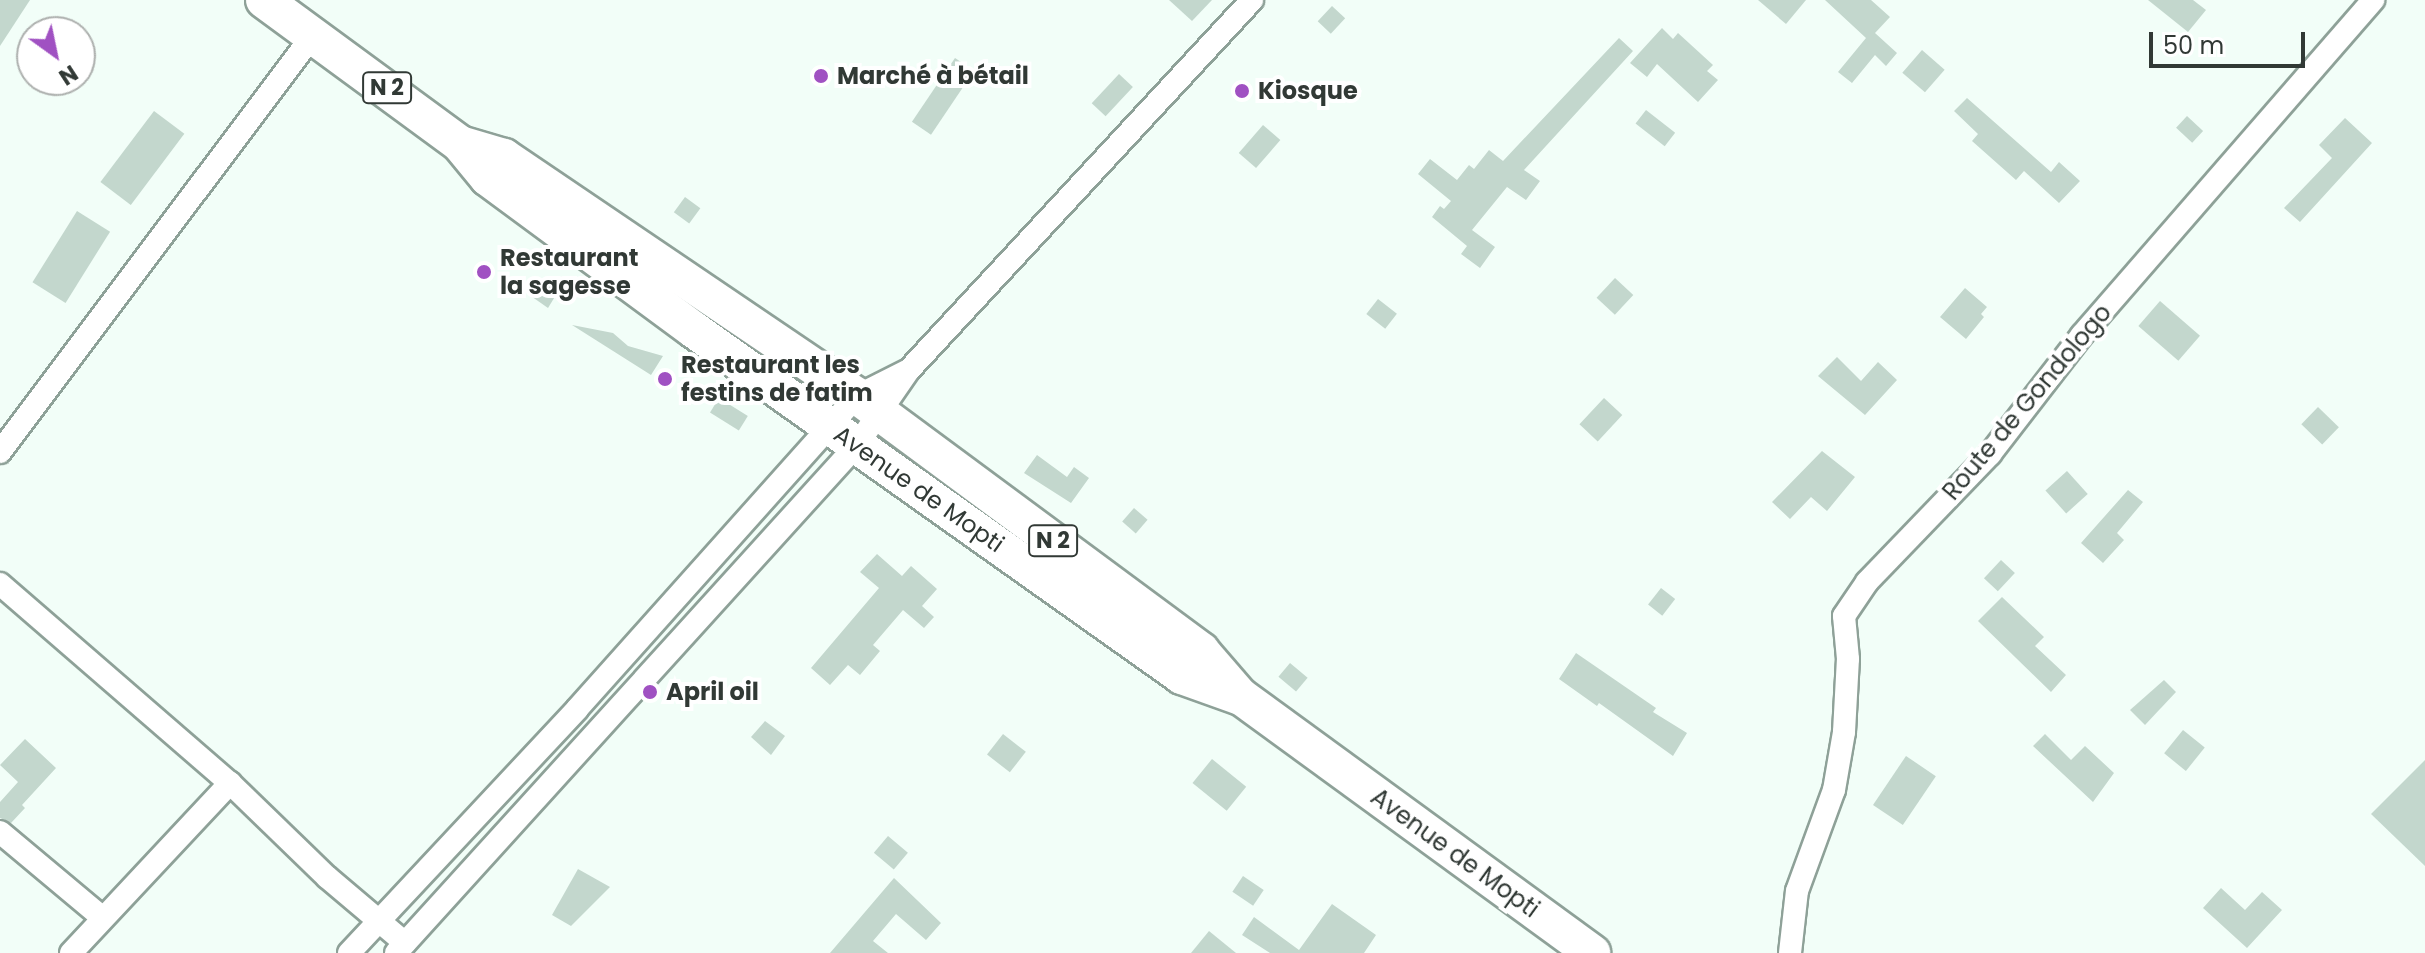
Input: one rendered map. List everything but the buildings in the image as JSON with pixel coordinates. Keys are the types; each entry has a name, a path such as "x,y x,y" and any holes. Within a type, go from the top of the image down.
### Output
{"main road":[{"name":"N 2","path":"264,0 313,35"},
{"name":"Avenue de Mopti","path":"313,35 460,144 488,178 844,436 1182,676 1240,696"},
{"name":"Avenue de Mopti","path":"460,144 504,157 869,405 1201,651 1240,696 1592,953"}],"street":[{"path":"0,584 230,783 379,921 400,948 869,405 908,371 1252,0"},
{"name":"Route de Gondologo","path":"1790,953 1797,891 1834,790 1844,732 1848,659 1844,616 1867,582 1990,454 2091,324 2373,0"},
{"path":"0,452 313,35"},
{"path":"349,953 577,709 844,436 869,405 908,371"},
{"path":"71,953 230,783"},
{"path":"0,832 103,918"}],"place":[{"name":"Marché à bétail","path":"821,76"},
{"name":"Kiosque","path":"1242,91"},
{"name":"Restaurant la sagesse","path":"484,272"},
{"name":"Restaurant les festins de fatim","path":"665,379"},
{"name":"April oil","path":"650,692"}]}
